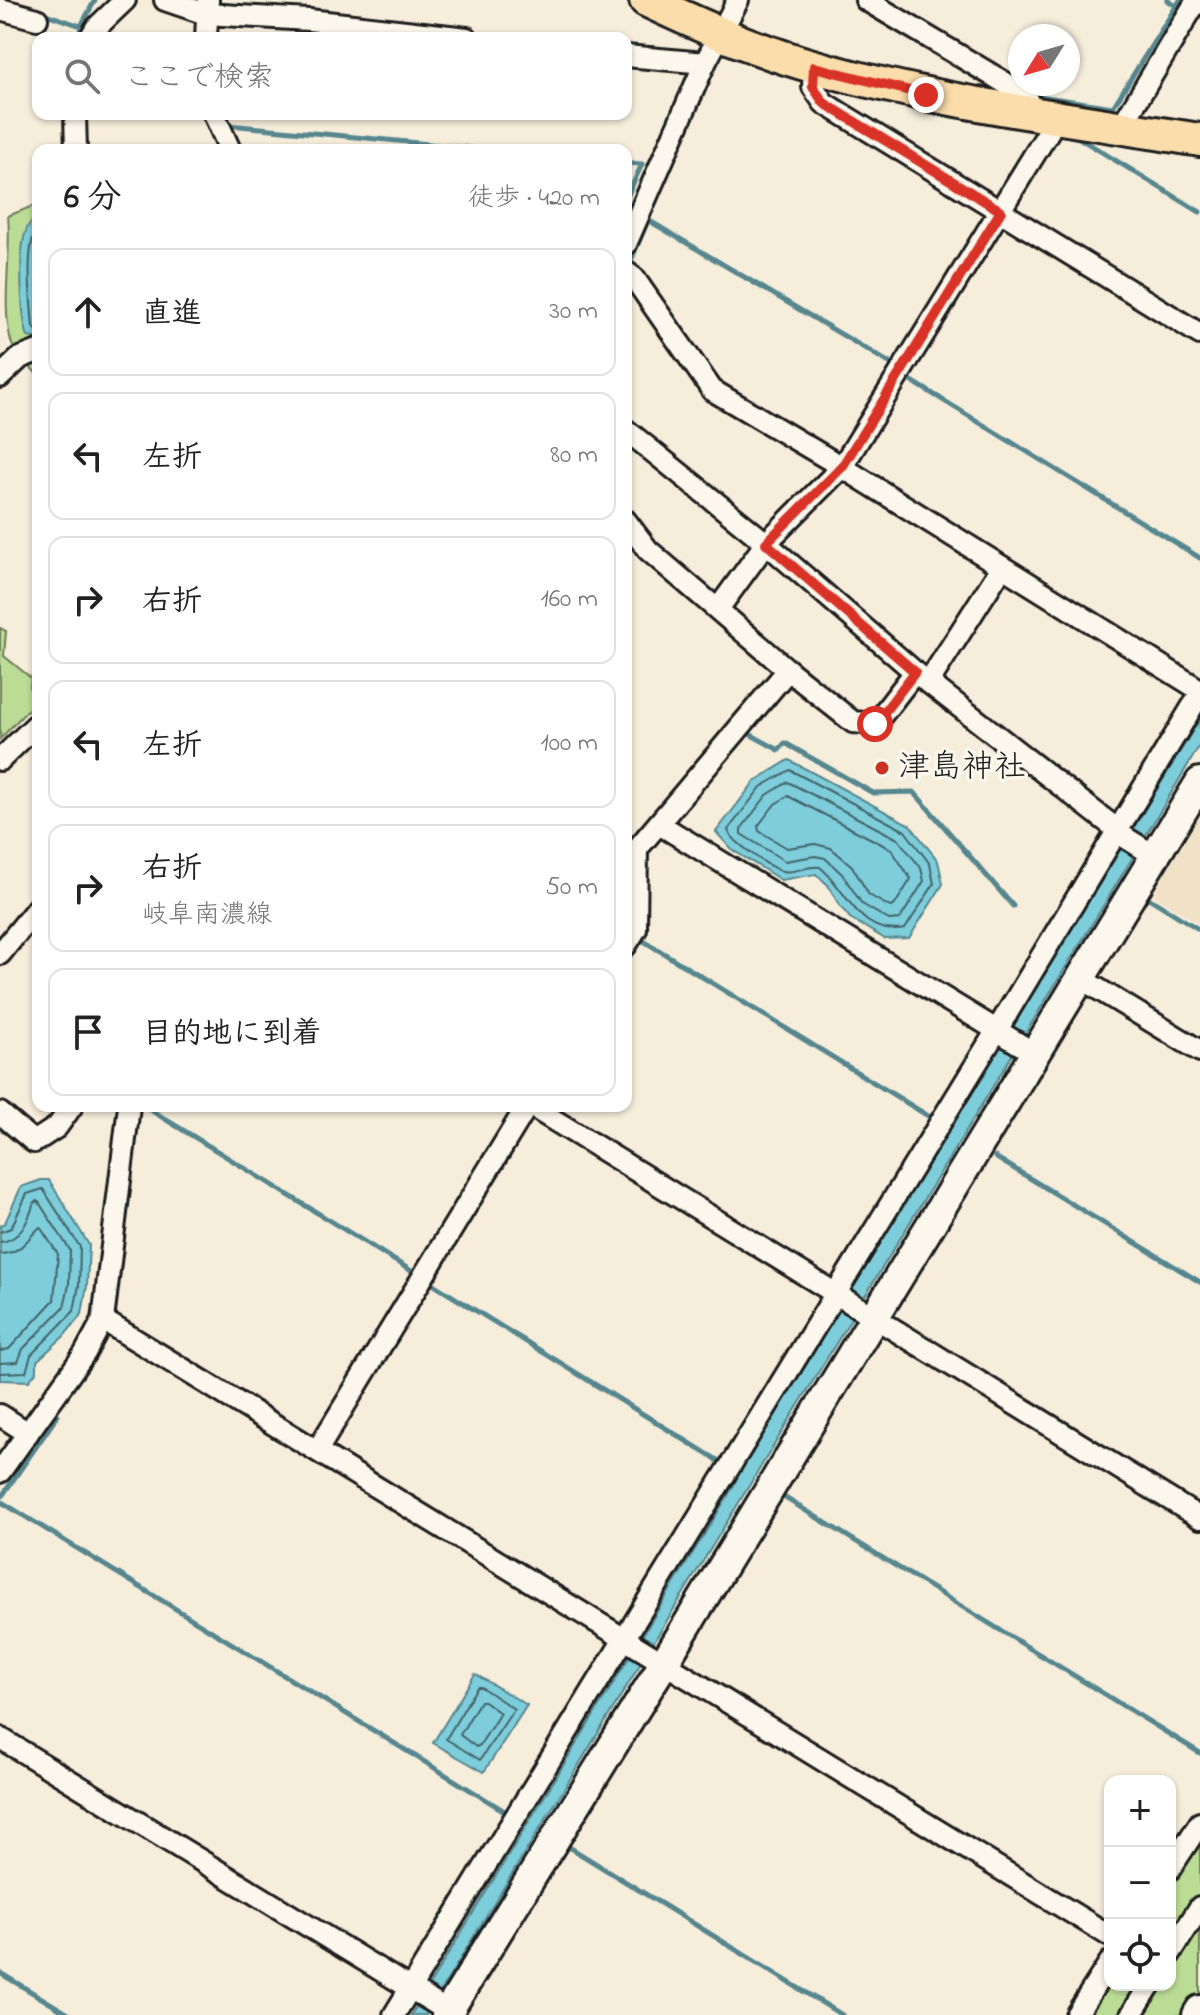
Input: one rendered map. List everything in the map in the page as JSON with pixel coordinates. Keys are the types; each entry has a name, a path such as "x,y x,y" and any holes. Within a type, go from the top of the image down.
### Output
{"main road":[{"path":"646,0 722,35 814,67 926,95 1200,140"}],"street":[{"path":"94,32 125,0"},
{"path":"165,0 414,32"},
{"path":"632,230 705,63 738,0"},
{"path":"718,609 766,543 842,467 1049,131 1027,96 866,0"},
{"path":"1121,127 1197,0"},
{"path":"206,32 207,7"},
{"path":"0,9 37,19"},
{"path":"632,57 705,63"},
{"path":"814,67 813,87 824,103 1200,334"},
{"path":"75,120 76,144"},
{"path":"217,120 227,144"},
{"path":"394,2015 436,2005 643,1650 852,1304 1000,1032 1120,833 1200,692 842,467 712,390 632,276"},
{"path":"0,377 20,358 32,353"},
{"path":"632,435 766,543 922,677 1148,852"},
{"path":"632,529 648,550 853,722 875,724 922,677 1002,567"},
{"path":"632,935 636,929 632,846 659,824 788,670"},
{"path":"0,760 32,729"},
{"path":"436,2005 643,1650 852,1304 1080,978 1148,852 1196,797"},
{"path":"659,824 1029,1050"},
{"path":"0,954 32,914"},
{"path":"1080,978 1200,1051"},
{"path":"0,1113 34,1142 57,1127 68,1112"},
{"path":"0,1472 85,1353 103,1320 128,1112"},
{"path":"318,1449 525,1112"},
{"path":"539,1112 1200,1518"},
{"path":"103,1320 1104,1932"},
{"path":"0,1415 28,1433"},
{"path":"0,1738 436,2005"},
{"path":"1176,1860 1200,1823"},
{"path":"1176,1945 1200,1907"},
{"path":"1076,2015 1104,1971"},
{"path":"1131,2015 1146,1991"}],"shaded area":[{"path":"1200,817 1200,924 1148,892 1191,818"}],"green space":[{"path":"32,206 32,369 18,355 8,326 8,216"},
{"path":"0,628 6,631 4,656 31,678 32,705 0,739"},
{"path":"1200,1843 1200,1896 1176,1933 1176,1919 1176,1881"},
{"path":"1200,1915 1200,1993 1186,2015 1136,2015 1151,1991 1176,1991 1176,1953"},
{"path":"1105,1991 1138,1991 1123,2015 1090,2015"}],"water":[{"path":"32,222 32,338 28,337 26,327 21,268 24,240"},
{"path":"1200,719 1200,745 1119,880 426,2015 411,2015 733,1487 737,1469 741,1471"},
{"path":"789,760 910,825 938,861 943,884 909,938 885,939 850,918 828,885 816,874 781,880 731,849 716,832 755,781"},
{"path":"49,1180 89,1245 82,1314 37,1361 37,1371 29,1381 0,1380 0,1225 5,1223 21,1187"},
{"path":"475,1674 527,1705 484,1772 433,1743"}],"waterway":[{"path":"80,32 95,0"},
{"path":"1167,0 1176,6"},
{"path":"1039,96 1113,107 1180,0"},
{"path":"40,12 81,26"},
{"path":"926,112 1000,124"},
{"path":"65,144 66,120"},
{"path":"229,125 429,144"},
{"path":"1062,134 1079,138 1200,212"},
{"path":"632,163 642,164 632,186"},
{"path":"632,258 648,220 893,365"},
{"path":"907,378 1200,558"},
{"path":"744,734 746,732 779,750 785,743 873,793 914,792 1013,906"},
{"path":"1147,897 1200,930"},
{"path":"639,938 933,1119"},
{"path":"154,1112 418,1275"},
{"path":"995,1157 1200,1282"},
{"path":"428,1281 722,1463"},
{"path":"0,1499 58,1415"},
{"path":"782,1496 1200,1753"},
{"path":"0,1501 511,1815"},
{"path":"569,1847 842,2015"},
{"path":"0,1973 70,2015"}],"place":[{"name":"津島神社","path":"882,768"}],"route":[{"path":"875,724 915,672 766,543 842,467 1001,211 824,103 813,87 814,67 926,95"}]}
